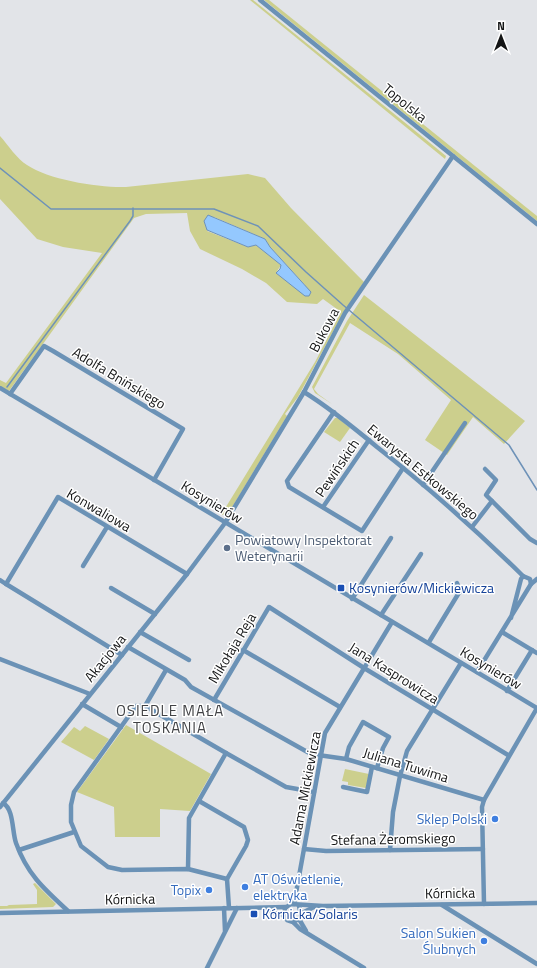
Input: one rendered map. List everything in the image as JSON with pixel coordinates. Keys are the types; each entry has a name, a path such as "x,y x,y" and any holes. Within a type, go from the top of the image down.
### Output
{"street":[{"name":"Topolska","path":"260,0 537,224"},
{"name":"Bukowa","path":"226,523 304,392 345,313 453,156"},
{"name":"Adolfa Bnińskiego","path":"10,394 44,346 60,355 183,429 154,480"},
{"name":"Kosynierów","path":"0,388 352,599 429,642 461,663 537,708"},
{"name":"Ewarysta Estkowskiego","path":"304,392 334,412 424,485 472,527 523,576 530,578 531,584"},
{"path":"334,412 287,481 288,487 362,531 403,468"},
{"path":"424,485 465,423"},
{"name":"Pewińskich","path":"323,508 368,440"},
{"path":"485,470 496,480 486,495 530,539 537,543"},
{"name":"Konwaliowa","path":"6,584 58,497 187,574"},
{"path":"472,527 492,501"},
{"name":"Akacjowa","path":"2,805 226,523"},
{"path":"83,566 107,527"},
{"path":"352,599 391,538"},
{"path":"381,615 421,554"},
{"path":"511,618 518,586 523,576"},
{"path":"477,672 531,584 537,579"},
{"path":"0,580 122,655"},
{"path":"429,642 462,592 457,584"},
{"path":"111,588 155,614"},
{"name":"Mikołaja Reja","path":"214,700 269,607"},
{"name":"Jana Kasprowicza","path":"269,607 364,668 508,755"},
{"name":"Adama Mickiewicza","path":"296,905 304,848 325,733 392,622"},
{"path":"140,632 189,660"},
{"path":"502,632 537,653"},
{"name":"Juliana Tuwima","path":"128,647 214,700 311,754 346,759 484,800"},
{"path":"243,650 340,707"},
{"path":"507,691 532,650"},
{"path":"0,660 90,694"},
{"path":"390,850 393,812 400,776 407,751 461,663"},
{"path":"145,706 166,670"},
{"path":"82,704 121,727"},
{"path":"227,879 188,869 122,870 108,867 81,846 74,832 71,813 74,792 136,706 145,706 286,787 314,792"},
{"path":"484,904 484,800 508,755 537,708"},
{"path":"343,787 367,792 382,748 389,737 363,722 349,747 346,759"},
{"path":"188,869 189,818 226,753"},
{"path":"199,801 244,827 247,833 248,840 246,846 227,879 225,931"},
{"path":"2,805 9,811 14,837 28,870 68,911"},
{"path":"19,850 74,832"},
{"name":"Stefana Żeromskiego","path":"304,848 326,851 483,849"},
{"name":"Kórnicka","path":"296,905 441,905 537,903"},
{"path":"456,904 457,914"},
{"path":"293,922 299,919 302,913 296,905 286,907 284,916 287,920 293,922 364,968"},
{"path":"441,905 537,964"},
{"name":"Kórnicka","path":"302,913 316,906"},
{"name":"Kórnicka","path":"0,913 286,907"},
{"path":"207,968 225,931 235,916 237,908"},
{"name":"Kórnicka","path":"261,908 284,916"},
{"path":"299,919 307,932"}],"green space":[{"path":"250,0 253,0 424,138 446,156 445,159"},
{"path":"264,0 269,0 537,216 537,221"},
{"path":"0,136 13,152 27,165 48,175 75,182 103,186 126,187 248,174 265,178 291,208 364,282 343,313 298,397 285,414 287,416 228,514 221,515 315,362 341,312 323,299 317,304 287,302 266,283 242,269 200,249 190,231 187,213 146,214 134,218 9,391 0,386 0,380 6,383 102,253 63,247 37,239 0,199","holes":["214,217 265,239 270,247 305,285 298,290 276,273 281,265 256,245 248,247 207,231"]},
{"path":"364,295 525,421 504,444 473,417 447,455 425,440 451,400 398,354 350,323 314,389 318,394 332,404 315,393 312,387 347,321"},
{"path":"335,418 338,418 350,428 340,442 324,432"},
{"path":"126,725 211,774 190,811 160,809 160,837 115,837 114,807 77,792"},
{"path":"85,726 109,739 94,760 61,742 74,727 80,731"},
{"path":"345,769 369,774 366,788 348,785 348,782 342,781"},
{"path":"35,883 56,904 53,907 0,909 0,906 37,904 37,890 33,884"}],"water":[{"path":"208,215 265,239 270,247 311,292 309,296 305,296 276,273 280,269 281,265 256,245 248,247 207,230 204,221"}],"waterway":[{"path":"0,168 51,209 214,209 258,226 343,305 509,445 537,490"},
{"path":"7,387 130,221 133,216 133,208"}],"place":[{"name":"Powiatowy Inspektorat Weterynarii","path":"227,548"},
{"name":"Kosynierów/Mickiewicza","path":"341,588"},
{"name":"Sklep Polski","path":"495,819"},
{"name":"AT Oświetlenie, elektryka","path":"245,887"},
{"name":"Topix","path":"209,890"},
{"name":"Kórnicka/Solaris","path":"254,914"},
{"name":"Salon Sukien Ślubnych","path":"484,941"}],"district":[{"name":"OSIEDLE MAŁA TOSKANIA","path":"170,720"}]}
